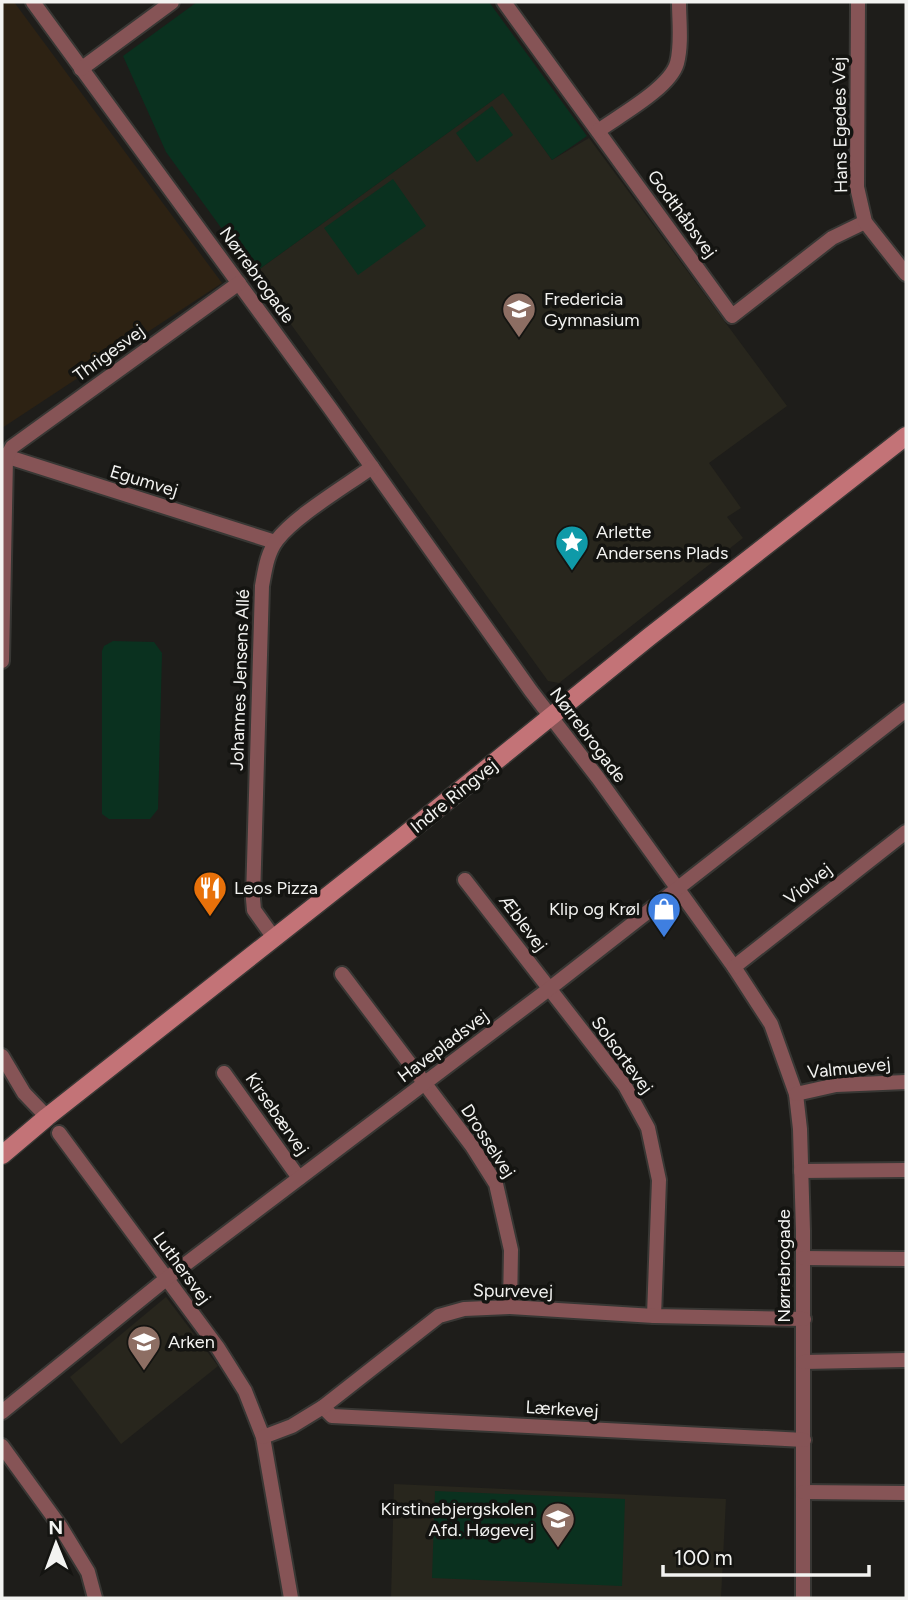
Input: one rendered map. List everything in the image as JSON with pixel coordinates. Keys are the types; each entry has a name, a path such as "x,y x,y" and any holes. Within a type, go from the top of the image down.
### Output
{"street":[{"name":"Nørrebrogade","path":"33,2 239,283 551,718 598,778 676,890 734,967 771,1024 796,1094 802,1171 803,1598"},
{"path":"81,69 172,2"},
{"name":"Godthåbsvej","path":"504,2 732,316 832,237 864,222"},
{"path":"598,131 665,83 676,66 680,2"},
{"name":"Hans Egedes Vej","path":"858,2 857,187 864,222 906,274"},
{"name":"Thrigesvej","path":"4,456 12,447 239,283"},
{"name":"Indre Ringvej","path":"2,1156 47,1117 551,718 649,637 906,436"},
{"path":"2,661 4,456"},
{"name":"Egumvej","path":"4,456 275,542"},
{"name":"Johannes Jensens Allé","path":"274,938 254,910 253,899 262,586 265,566 275,542 288,528 372,467"},
{"name":"Havepladsvej","path":"2,1412 166,1279 549,989 906,710"},
{"name":"Violvej","path":"734,967 906,832"},
{"name":"Æblevej","path":"466,880 549,989"},
{"name":"Drosselvej","path":"342,974 496,1184 511,1250 510,1307"},
{"name":"Solsortevej","path":"549,989 625,1086 648,1128 659,1180 654,1316"},
{"path":"2,1056 24,1093 47,1117"},
{"name":"Kirsebærvej","path":"224,1073 299,1178"},
{"name":"Valmuevej","path":"796,1094 836,1085 906,1082"},
{"name":"Luthersvej","path":"59,1133 218,1348 244,1391 262,1437 291,1598"},
{"path":"802,1171 906,1170"},
{"path":"803,1258 906,1259"},
{"name":"Spurvevej","path":"262,1437 292,1426 323,1407 439,1316 464,1309 510,1307 654,1316 803,1319"},
{"path":"803,1362 906,1360"},
{"name":"Lærkevej","path":"323,1407 332,1416 804,1440"},
{"path":"2,1447 60,1526 88,1572 95,1598"},
{"path":"803,1492 906,1493"}],"shaded area":[{"path":"2,2 14,2 222,283 2,428"},
{"name":"Fredericia Gymnasium","path":"504,92 552,160 589,138 787,406 709,463 741,508 727,517 743,538 559,683 548,681 254,273"},
{"name":"Arken","path":"166,1297 218,1366 121,1444 70,1377"},
{"name":"Kirstinebjergskolen Afd. Høgevej","path":"394,1484 726,1499 721,1598 391,1598"}],"green space":[{"path":"197,2 489,2 587,136 552,160 503,93 254,273 166,152 123,56"},
{"path":"492,106 513,135 477,162 456,133"},
{"path":"393,179 426,226 358,275 324,228"},
{"path":"113,641 154,642 162,653 158,809 150,819 109,819 102,814 102,651 104,646"},
{"path":"435,1491 625,1499 622,1586 432,1578"}],"place":[{"name":"Fredericia Gymnasium","path":"519,339"},
{"name":"Arlette Andersens Plads","path":"572,572"},
{"name":"Leos Pizza","path":"210,918"},
{"name":"Klip og Krøl","path":"664,939"},
{"name":"Arken","path":"144,1372"},
{"name":"Kirstinebjergskolen Afd. Høgevej","path":"558,1549"}]}
